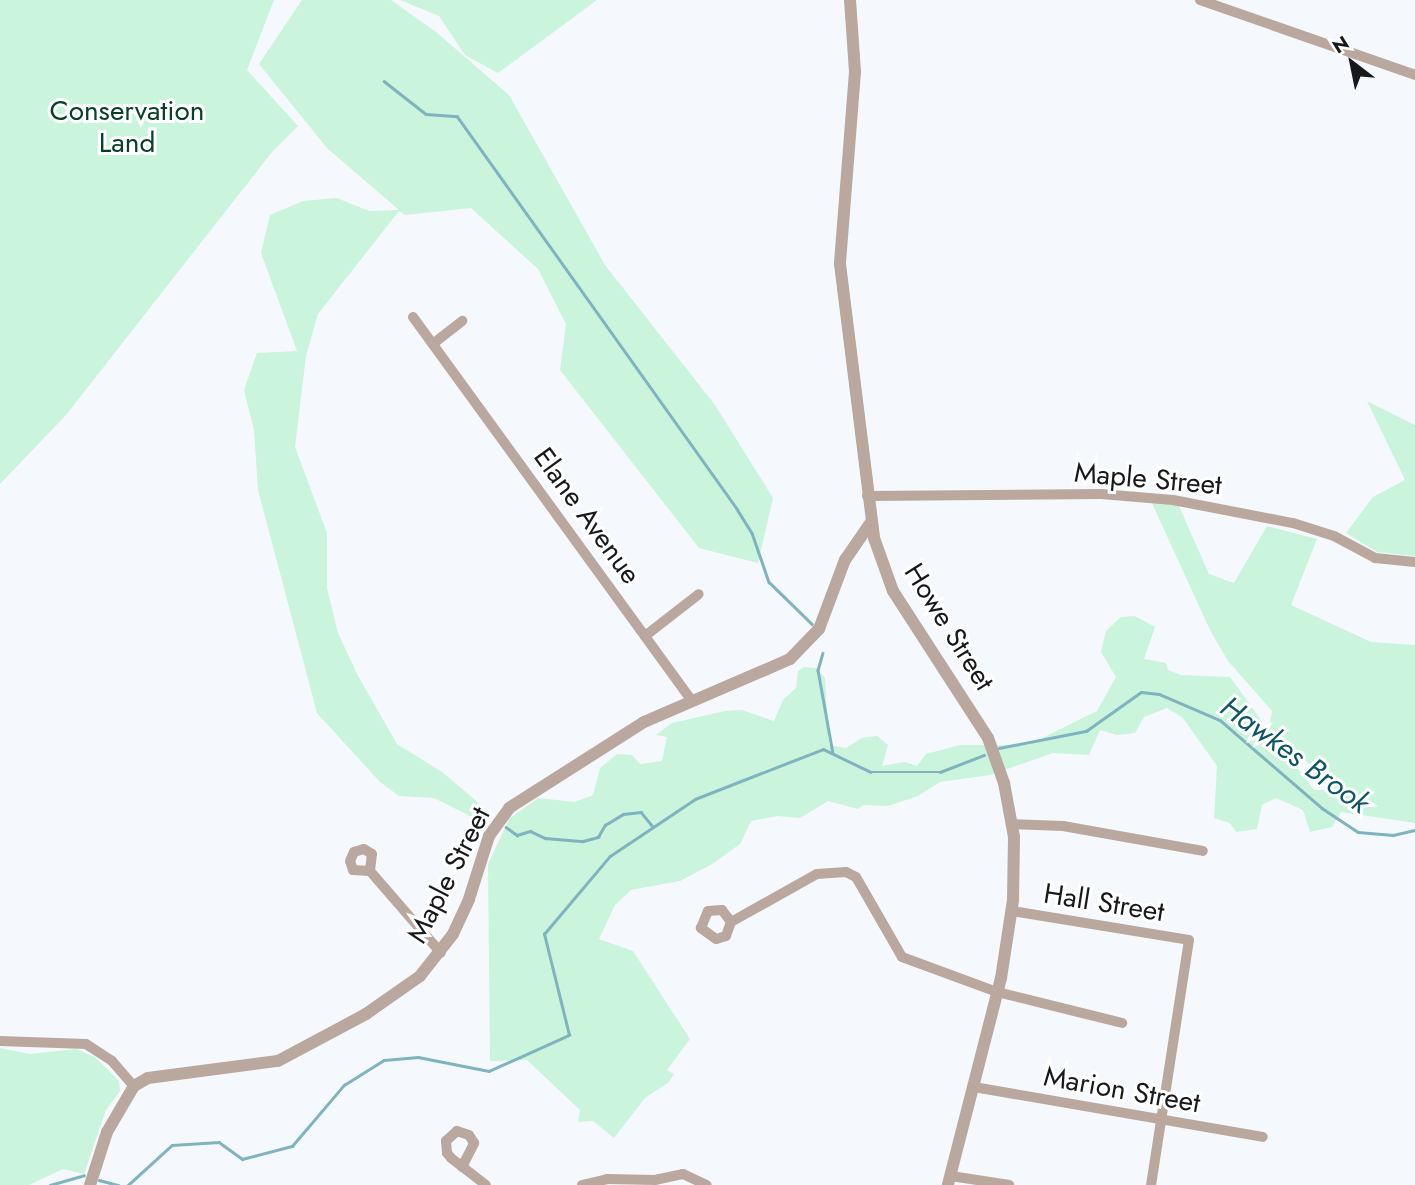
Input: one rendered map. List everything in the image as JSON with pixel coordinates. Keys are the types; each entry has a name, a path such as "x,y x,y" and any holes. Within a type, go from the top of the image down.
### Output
{"street":[{"name":"Howe Street","path":"850,0 855,72 839,264 871,522 893,591 988,738 1012,824 1012,911 998,992 949,1180"},
{"path":"1200,0 1415,75"},
{"name":"Elane Avenue","path":"414,317 692,701"},
{"path":"433,343 462,321"},
{"name":"Maple Street","path":"867,496 1101,494 1173,500 1293,523 1334,536 1375,558 1415,562"},
{"name":"Maple Street","path":"134,1086 148,1078 262,1064 302,1051 394,996 441,953 469,899 489,835 509,808 644,722 763,673 806,646 830,610 856,539 871,522"},
{"path":"645,636 699,594"},
{"path":"1012,824 1063,826 1203,850"},
{"path":"370,871 441,953"},
{"path":"731,922 817,874 846,872 856,877 902,957 998,992 1122,1023"},
{"name":"Hall Street","path":"1012,911 1189,940 1161,1119"},
{"path":"0,1041 86,1044 112,1061 134,1086 107,1132 90,1185"},
{"name":"Marion Street","path":"974,1087 1264,1137"},
{"path":"1151,1185 1161,1119"},
{"path":"462,1167 486,1185"},
{"path":"582,1185 607,1179 655,1180 683,1174 707,1185"},
{"path":"949,1180 1009,1185"}],"green space":[{"name":"Conservation Land","path":"0,0 274,0 247,70 298,126 272,152 66,415 0,484"},
{"path":"302,0 391,0 436,32 509,95 605,265 715,405 773,498 758,563 699,548 560,370 566,324 538,269 471,208 405,215 399,211 318,314 306,356 295,447 327,533 327,588 338,633 357,674 397,744 442,772 493,815 472,817 434,798 399,796 380,782 317,713 258,490 254,430 244,390 257,353 297,351 261,253 270,215 303,201 337,198 369,211 399,210 327,148 259,64"},
{"path":"400,0 597,0 498,73 465,55 439,16"},
{"path":"1367,401 1415,425 1415,556 1377,552 1346,533 1373,497 1405,480"},
{"path":"1151,501 1178,504 1209,574 1234,583 1267,526 1317,539 1291,605 1371,642 1415,645 1415,823 1341,812 1332,827 1310,832 1303,810 1276,798 1262,805 1257,829 1236,832 1230,823 1214,818 1217,766 1183,718 1167,708 1144,717 1135,733 1117,735 1100,730 1089,755 1053,753 990,775 940,782 918,796 888,806 863,805 858,809 828,801 800,818 777,816 751,821 740,844 714,863 680,881 631,890 615,905 599,939 633,951 690,1039 667,1070 674,1074 669,1082 645,1098 614,1138 593,1121 578,1122 580,1110 527,1060 490,1061 488,864 509,819 538,798 575,802 593,795 600,768 617,754 632,755 640,764 662,761 667,737 656,735 672,723 725,711 742,710 774,721 783,700 796,688 798,671 804,667 816,668 825,678 829,745 846,748 862,738 877,736 888,745 882,766 904,762 917,766 926,754 960,745 1028,745 1097,711 1116,677 1101,652 1106,631 1121,617 1135,616 1155,627 1144,659 1166,663 1168,670 1181,675 1230,677 1259,717 1274,750 1289,757 1314,790 1326,790 1328,777 1268,734 1272,711 1228,661 1210,630"},
{"path":"0,1048 30,1054 76,1049 95,1057 119,1081 120,1091 106,1110 84,1174 63,1169 29,1185 0,1185"}],"waterway":[{"path":"384,81 426,114 457,116 737,509 752,533 769,582 812,624"},
{"path":"823,653 818,670 833,753"},
{"name":"Hawkes Brook","path":"999,748 1086,731 1141,692 1159,694 1220,720 1322,808 1358,832 1393,835 1415,830"},
{"name":"Hawkes Brook","path":"128,1185 172,1145 219,1142 242,1159 292,1146 344,1085 384,1060 418,1057 489,1071 569,1035 544,934 610,856 695,799 823,749 871,772 940,772 984,755"},
{"path":"506,827 517,835 530,831 545,838 583,841 598,837 605,825 623,814 641,812 653,827"},
{"name":"Hawkes Brook","path":"50,1185 84,1175"},
{"name":"Hawkes Brook","path":"99,1180 118,1185"}]}
